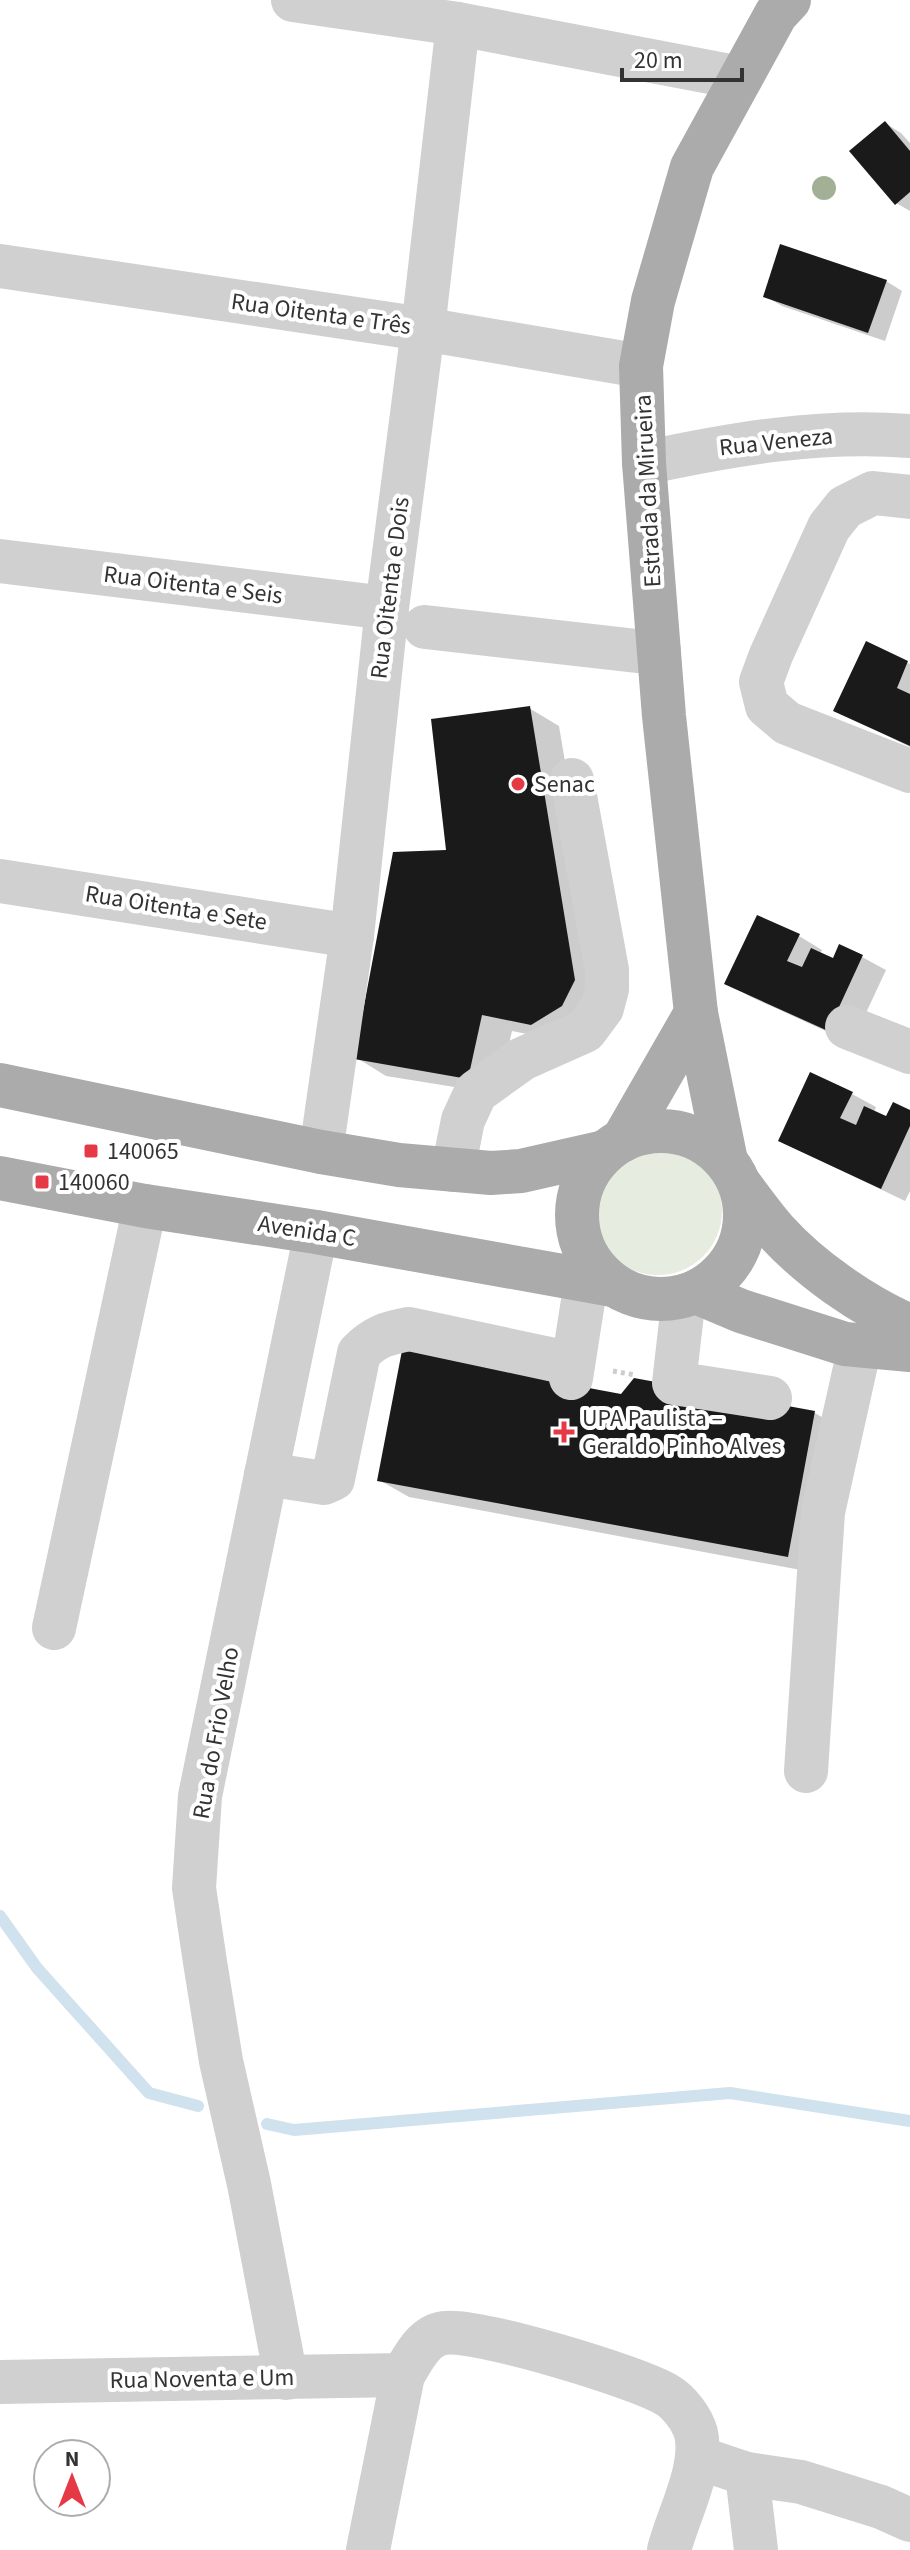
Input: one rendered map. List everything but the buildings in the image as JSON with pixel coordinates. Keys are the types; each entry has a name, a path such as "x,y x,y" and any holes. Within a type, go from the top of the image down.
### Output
{"main road":[{"name":"Estrada da Mirueira","path":"690,1294 717,1278 734,1259 744,1236 746,1211 734,1174 696,1013 648,651 641,366 653,301 692,167 776,14 789,0"},
{"path":"696,1013 614,1146 591,1169 581,1188 577,1210 578,1231 600,1283 645,1298 690,1294 798,1330 860,1346 910,1350"},
{"path":"0,1085 321,1152 399,1165 454,1162 491,1173 521,1171 614,1146 650,1131 678,1133 705,1143 734,1174 775,1230 809,1264 891,1318 910,1326"},
{"name":"Avenida C","path":"0,1178 145,1206 316,1232 600,1283"}],"street":[{"path":"293,0 458,24 741,78"},
{"name":"Rua Oitenta e Dois","path":"321,1152 352,936 406,618 423,329 458,24"},
{"name":"Rua Oitenta e Três","path":"0,266 423,329 641,366"},
{"name":"Rua Veneza","path":"644,463 795,436 910,436"},
{"path":"910,497 873,493 845,507 829,527 761,682 767,706 787,723 910,771"},
{"name":"Rua Oitenta e Seis","path":"0,561 648,651"},
{"path":"454,1162 463,1120 476,1092 522,1059 585,1031 602,1008 607,989 607,970 572,780"},
{"name":"Rua Oitenta e Sete","path":"0,881 352,936"},
{"path":"847,1027 910,1052"},
{"path":"54,1628 145,1206"},
{"name":"Rua do Frio Velho","path":"286,2378 249,2184 221,2061 194,1888 200,1796 316,1232"},
{"path":"266,1474 324,1483 333,1479 359,1353 370,1340 409,1329 572,1371 600,1283"},
{"path":"690,1294 674,1383 770,1398"},
{"path":"293,1339 359,1353"},
{"path":"806,1771 823,1512 860,1346"},
{"path":"368,2550 403,2375 430,2338 445,2333 521,2347 647,2384 670,2397 684,2411 695,2431 699,2458 669,2550"},
{"name":"Rua Noventa e Um","path":"0,2382 403,2375"},
{"path":"699,2458 747,2474 801,2482 881,2507 910,2520"},
{"path":"747,2474 756,2550"}],"path":[{"path":"572,1371 674,1383"}],"shaded area":[{"path":"658,1147 683,1152 703,1166 717,1186 722,1211 717,1236 703,1256 683,1270 658,1275 633,1270 613,1256 599,1236 594,1211 599,1186 613,1166 633,1152"}],"waterway":[{"path":"0,1916 37,1968 149,2093 198,2106"},
{"path":"267,2124 294,2130 730,2093 910,2121"}],"place":[{"name":"Senac","path":"518,784"},
{"name":"140065","path":"91,1151"},
{"name":"140060","path":"42,1182"},
{"name":"UPA Paulista – Geraldo Pinho Alves","path":"564,1432"}]}
